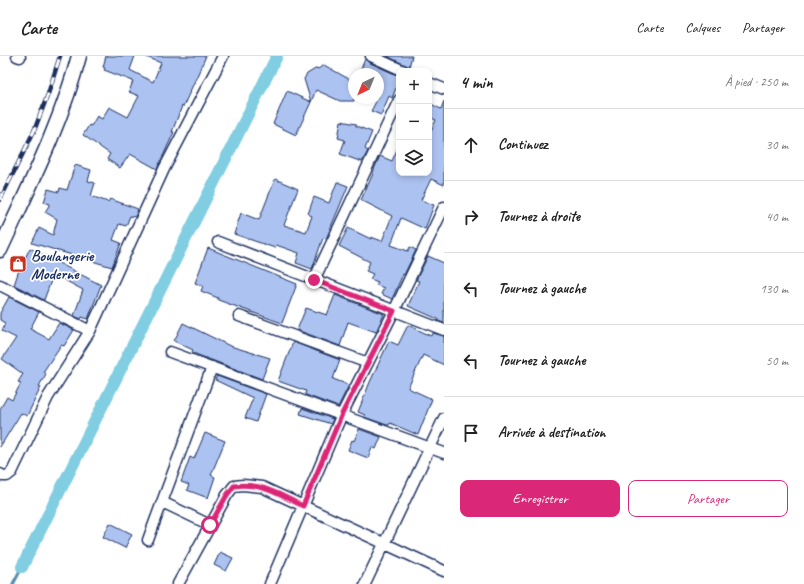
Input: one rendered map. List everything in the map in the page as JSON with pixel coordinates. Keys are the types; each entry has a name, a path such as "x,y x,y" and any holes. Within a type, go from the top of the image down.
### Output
{"main road":[{"path":"0,250 41,161 71,88 79,56"}],"street":[{"path":"0,474 7,476 12,472 48,397 90,331 164,169 223,56"},
{"path":"371,56 397,68"},
{"path":"432,84 444,89"},
{"path":"314,280 397,104"},
{"path":"270,584 342,414 444,207"},
{"path":"218,242 444,330"},
{"path":"0,285 90,331"},
{"path":"239,316 368,363"},
{"path":"170,352 342,414 444,453"},
{"path":"148,540 212,367"},
{"path":"364,584 444,418"},
{"path":"178,584 227,495 234,486 243,485 262,487 444,571"},
{"path":"162,502 210,525"}],"building":[{"path":"106,56 135,56 130,70 153,82 161,63 144,56 206,56 183,107 182,106 172,132 174,132 157,169 130,154 120,168 107,159 110,154 83,135 97,116 102,119 109,107 128,117 139,96 129,92 133,81 104,70 105,68 103,67"},
{"path":"387,56 412,56 409,67"},
{"path":"365,59 381,68 361,68"},
{"path":"324,65 348,79 348,101 340,101 316,90 311,102 304,79 307,74 317,68 318,69"},
{"path":"384,69 396,75 396,88 392,98 389,96 381,115 371,111 375,104 384,104"},
{"path":"287,91 311,102 296,135 273,124"},
{"path":"444,101 444,185 431,179 421,200 434,205 425,229 401,218 391,245 408,251 410,247 416,250 392,299 381,294 384,288 376,285 378,282 370,279 373,274 366,271 370,262 339,246 348,228 371,239 371,237 382,241 392,216 361,200 380,156 392,161 396,152 396,176 432,176 432,129 436,120 432,118 432,104 441,109"},
{"path":"341,121 356,124 356,126 372,132 365,149 368,151 362,162 340,154 345,140 338,138"},
{"path":"75,165 91,170 88,181 95,183 91,196 108,202 110,199 138,209 135,217 130,216 126,226 119,224 113,240 121,243 112,267 32,243 39,228 53,235 57,219 45,212 50,204 44,202 48,189 59,192 60,188 67,190"},
{"path":"275,179 298,189 284,225 306,232 312,216 308,214 314,197 329,203 337,182 348,186 326,239 323,238 312,269 296,263 299,253 276,245 275,248 234,234 241,213 259,220"},
{"path":"30,248 101,285 88,319 82,317 81,319 74,316 83,290 57,276 55,280 52,278 44,300 14,285 23,258 25,258"},
{"path":"208,248 297,284 282,323 218,300 218,298 201,291 203,286 195,283"},
{"path":"428,256 444,263 444,323 408,306 419,281 416,280"},
{"path":"335,295 384,314 376,332 348,322 340,346 297,330 306,308 327,315"},
{"path":"9,297 39,312 30,329 49,339 59,323 74,330 64,346 61,345 43,372 46,374 39,386 41,387 27,416 21,413 0,447 0,409 7,397 12,400 21,383 18,382 23,374 2,359 16,338 2,331 5,323 0,320 0,313"},
{"path":"183,323 230,346 270,358 262,379 198,355 192,352 193,350 174,341"},
{"path":"408,325 431,336 433,333 444,336 444,365 423,355 408,388 432,399 418,435 390,423 387,425 364,417 365,415 358,412 389,341 398,345"},
{"path":"293,342 340,360 333,379 349,385 338,407 306,395 306,391 278,381"},
{"path":"217,376 266,394 256,422 245,418 253,398 215,380"},
{"path":"302,408 333,419 331,424 300,414"},
{"path":"359,429 381,437 376,449 372,447 368,458 348,450"},
{"path":"205,433 225,441 211,475 215,477 208,498 187,490 189,485 181,482 190,457 194,459"},
{"path":"110,523 132,534 125,548 103,537"},
{"path":"220,552 233,558 226,571 214,565"}],"waterway":[{"path":"22,567 277,56"},
{"path":"13,584 22,567"}],"railway":[{"path":"0,200 34,131 60,56"}],"place":[{"name":"Boulangerie Moderne","path":"18,264"}],"route":[{"path":"210,525 218,509 234,486 243,485 262,487 303,506 342,414 394,311 314,280"}]}
